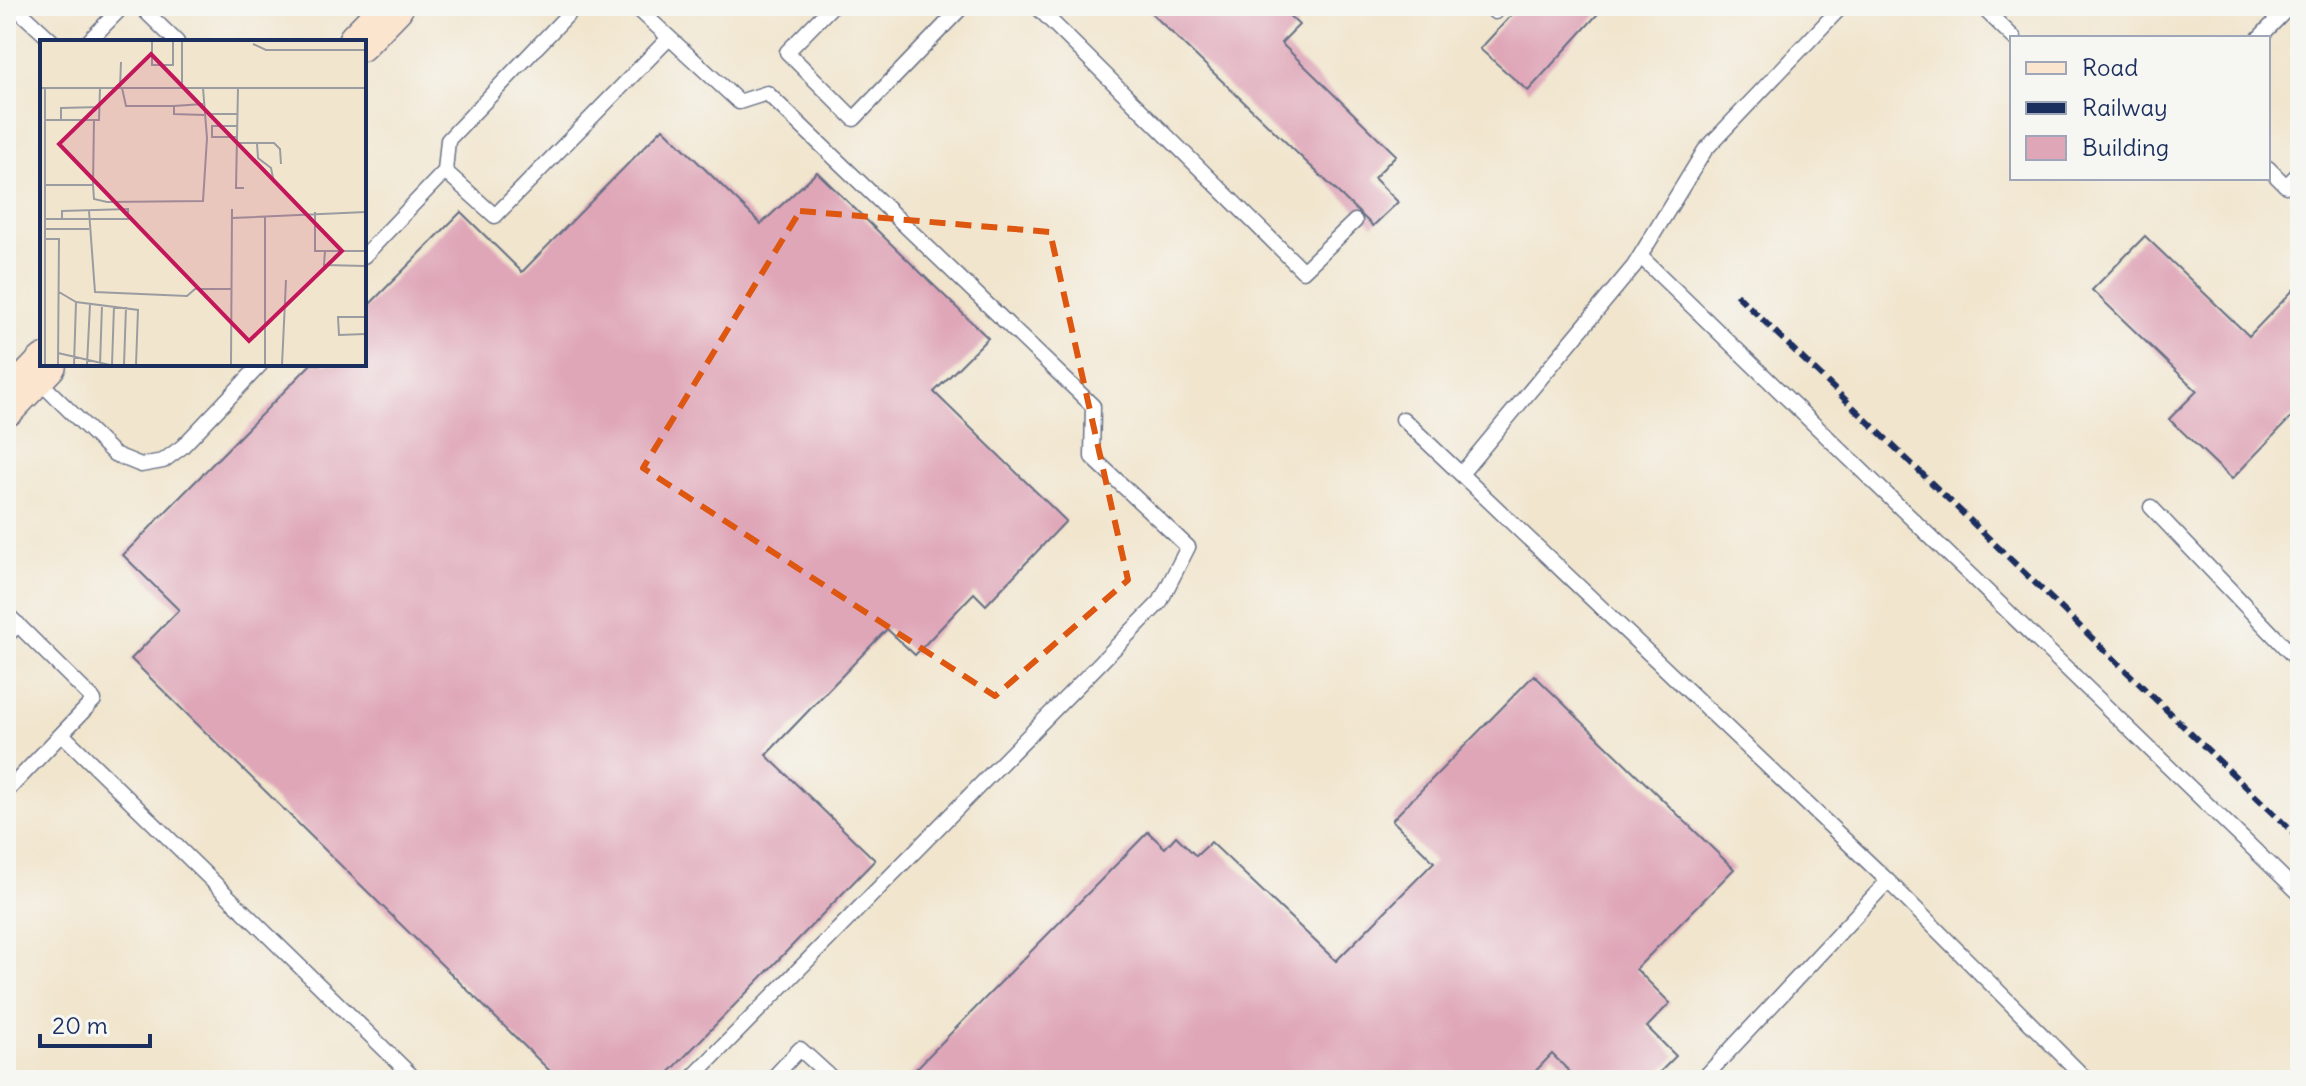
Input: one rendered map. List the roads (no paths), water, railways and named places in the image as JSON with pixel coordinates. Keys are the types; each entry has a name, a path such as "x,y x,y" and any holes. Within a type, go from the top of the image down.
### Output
{"main road":[{"path":"360,40 393,6"}],"lane":[{"path":"14,6 51,40"},
{"path":"90,40 123,6"},
{"path":"140,6 175,40"},
{"path":"366,254 445,171 448,140 576,6"},
{"path":"635,6 739,102 767,93 1093,406 1092,457 1188,547 1160,602 690,1080"},
{"path":"832,6 787,52 854,119 963,6"},
{"path":"1036,6 1303,271 1355,221"},
{"path":"1461,474 1640,256 1705,150 1842,6"},
{"path":"1981,6 2012,36"},
{"path":"2261,36 2290,6"},
{"path":"445,171 495,216 669,38"},
{"path":"2270,170 2286,186 2300,172"},
{"path":"1640,256 2300,894"},
{"path":"25,382 114,454 141,465 163,461 182,447 259,366"},
{"path":"1403,419 1888,881 2087,1080"},
{"path":"2151,507 2300,663"},
{"path":"6,613 94,700 6,792"},
{"path":"6,637 18,624"},
{"path":"62,734 416,1080"},
{"path":"1702,1080 1888,881"},
{"path":"771,1080 800,1049 834,1080"}],"railway":[{"path":"1736,294 2300,839"}]}
